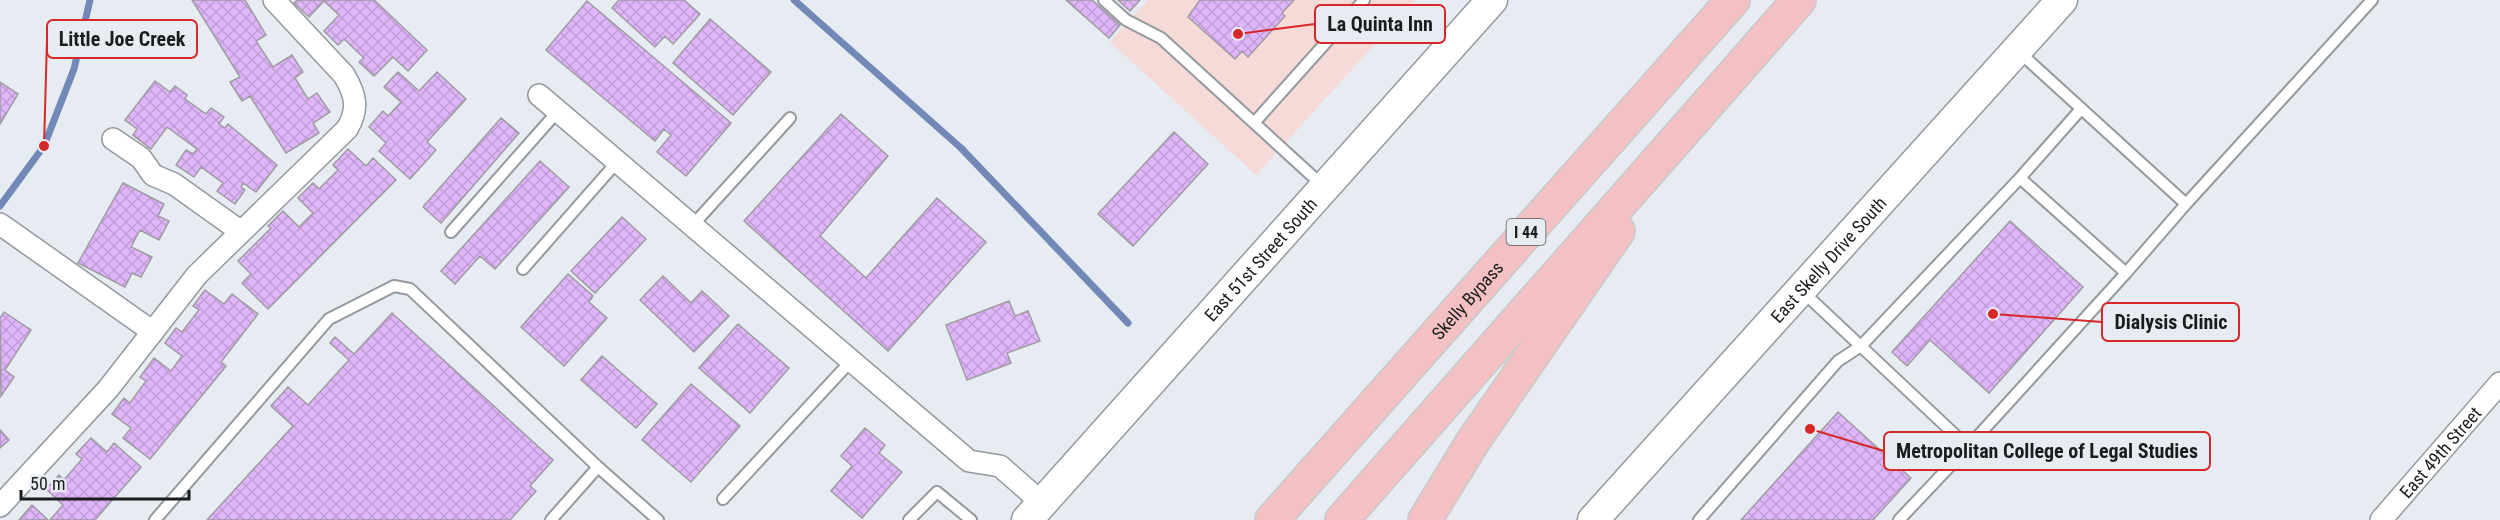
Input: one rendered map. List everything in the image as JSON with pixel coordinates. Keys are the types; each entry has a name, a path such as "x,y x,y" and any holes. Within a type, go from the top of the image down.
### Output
{"highway":[{"name":"Skelly Bypass","path":"1272,520 1733,0"},
{"path":"1342,520 1799,0"},
{"path":"1425,520 1472,443 1708,101"}],"main road":[{"name":"East Skelly Drive South","path":"1593,520 2062,0"},
{"name":"East 51st Street South","path":"1034,512 1325,187 1486,2"}],"street":[{"path":"0,506 108,389 197,275 347,129 354,116 356,102 353,89 344,75 274,0"},
{"path":"539,95 969,461 1000,466 1034,512"},
{"path":"113,139 141,158 153,175 174,184 240,231"},
{"path":"0,224 153,332"},
{"name":"East 49th Street","path":"2380,520 2500,383"}],"lane":[{"path":"1104,0 1126,20 1161,38 1325,187"},
{"path":"1254,123 1364,0"},
{"path":"1899,520 1968,447 2372,0"},
{"path":"2018,51 2186,204"},
{"path":"1699,520 1838,361 1861,346 2020,178 2081,109"},
{"path":"451,231 558,111"},
{"path":"692,226 790,118"},
{"path":"523,269 617,162"},
{"path":"2020,178 2126,273"},
{"path":"156,520 329,319 394,286 410,289 598,467 658,520"},
{"path":"1801,290 1968,447"},
{"path":"723,499 850,362"},
{"path":"551,520 598,467"},
{"path":"909,520 937,492 971,520"}],"shaded area":[{"path":"1148,0 1415,0 1256,175 1110,42"}],"building":[{"path":"192,0 245,0 266,35 256,41 273,67 292,55 303,72 295,78 308,99 317,93 330,112 313,123 319,133 286,153 250,96 242,101 230,82 240,77"},
{"path":"297,0 374,0 427,50 408,71 393,57 374,76 359,62 364,58 344,39 338,45 324,31 339,15 324,1 309,17 294,3"},
{"path":"619,0 684,0 700,14 673,44 665,36 655,47 612,8"},
{"path":"1066,0 1092,0 1120,25 1109,38"},
{"path":"1118,0 1140,0 1130,11"},
{"path":"1200,0 1294,0 1282,13 1285,16 1248,57 1242,51 1235,59 1188,17"},
{"path":"587,1 731,123 686,176 657,152 671,135 664,129 655,141 546,50"},
{"path":"710,19 771,72 733,115 673,63"},
{"path":"398,72 419,91 437,72 466,99 427,142 436,150 410,179 379,151 386,143 369,127 383,111 388,116 401,102 384,87"},
{"path":"155,81 170,92 175,86 187,95 185,99 206,114 211,108 224,117 219,124 225,128 228,124 277,165 256,192 243,183 241,187 245,190 235,204 217,191 223,183 201,167 194,177 176,165 186,150 193,154 197,149 167,127 151,149 133,135 137,129 125,120"},
{"path":"0,82 18,94 0,124"},
{"path":"841,114 888,156 820,236 866,278 937,198 986,242 888,351 744,221"},
{"path":"501,118 519,133 441,223 423,207"},
{"path":"1174,132 1208,164 1133,246 1098,214"},
{"path":"348,149 366,166 373,158 396,180 268,309 242,283 251,274 238,261 271,228 268,226 283,211 299,227 313,213 298,198 313,183 319,189 338,170 333,165"},
{"path":"540,161 569,187 495,269 480,256 455,284 441,271"},
{"path":"123,183 164,204 158,216 169,221 159,240 140,230 131,247 152,257 141,277 132,273 125,287 78,263"},
{"path":"622,217 646,239 595,293 571,271"},
{"path":"2010,221 2083,287 1989,393 1930,340 1907,366 1892,352"},
{"path":"568,274 593,296 589,302 607,318 564,366 521,327"},
{"path":"663,276 691,303 702,291 729,316 694,352 640,300"},
{"path":"205,290 224,304 232,294 258,314 221,362 226,366 150,459 123,438 131,428 112,414 124,398 130,403 146,381 140,377 154,358 171,371 182,356 165,343 176,328 182,332 199,310 193,306"},
{"path":"1009,301 1015,316 1028,311 1040,341 1007,353 1011,363 967,380 946,325"},
{"path":"4,312 31,330 5,370 14,377 1,396 0,318"},
{"path":"392,313 553,460 530,486 536,491 510,520 207,520 293,426 271,406 288,387 308,405 349,360 330,343 335,337 354,354"},
{"path":"738,324 789,368 750,413 699,368"},
{"path":"602,356 657,404 636,428 581,380"},
{"path":"691,384 740,426 691,482 642,440"},
{"path":"1838,412 1911,478 1873,520 1741,520"},
{"path":"865,428 885,445 879,453 902,472 862,518 831,491 852,466 841,456"},
{"path":"0,430 9,440 0,448"},
{"path":"91,438 107,452 114,443 141,467 95,520 50,520 63,505 46,489 59,475 64,480 82,459 76,454"},
{"path":"32,505 48,520 19,520"}],"waterway":[{"path":"0,206 44,146 74,69 90,0"},
{"path":"794,0 961,148 1128,323"}],"place":[{"name":"La Quinta Inn","path":"1238,34"},
{"name":"Little Joe Creek","path":"44,146"},
{"name":"Dialysis Clinic","path":"1993,314"},
{"name":"Metropolitan College of Legal Studies","path":"1810,429"}]}
